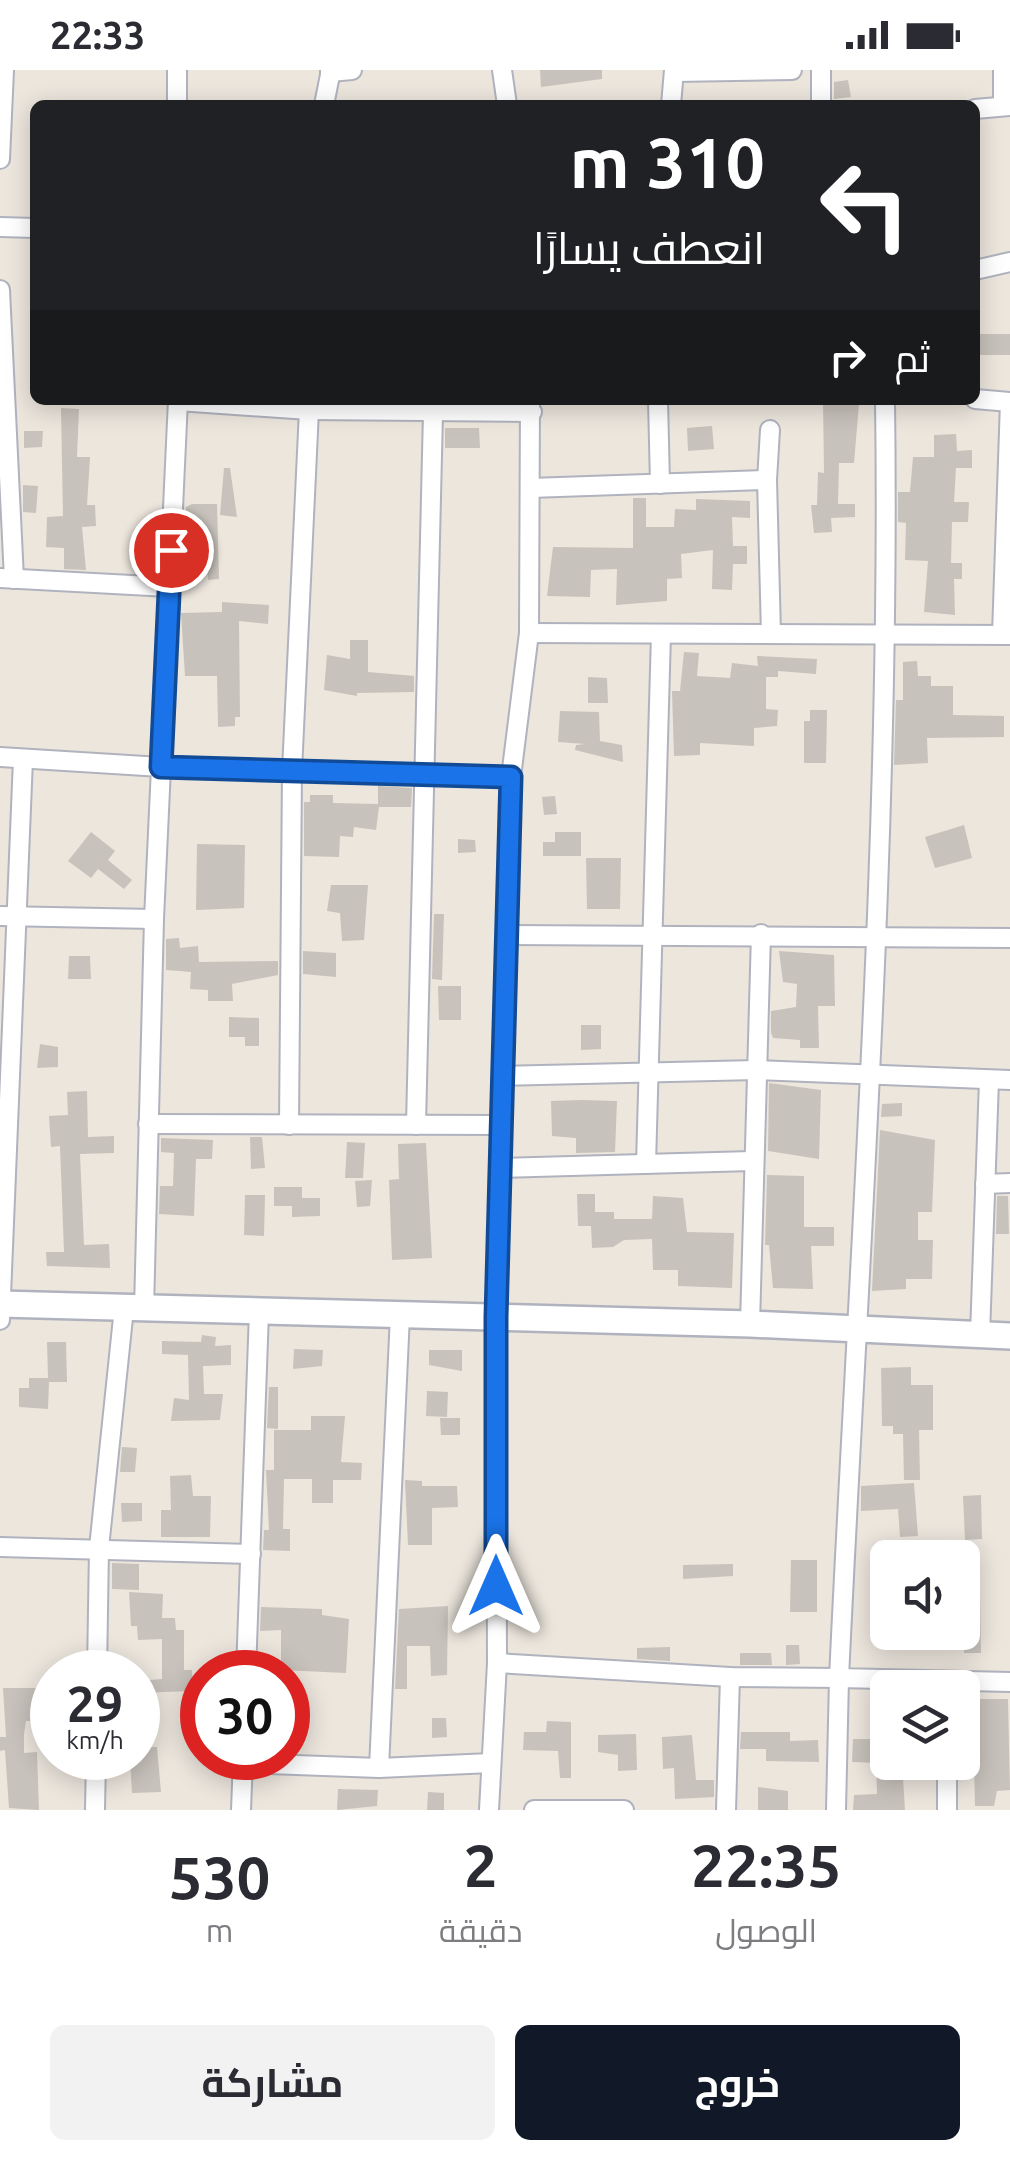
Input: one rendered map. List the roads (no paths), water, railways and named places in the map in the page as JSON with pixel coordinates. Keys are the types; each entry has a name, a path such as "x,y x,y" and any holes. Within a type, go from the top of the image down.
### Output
{"street":[{"path":"0,159 4,70"},
{"path":"177,70 177,100"},
{"path":"325,100 330,71 352,70"},
{"path":"502,70 506,100"},
{"path":"672,100 674,71 792,70"},
{"path":"820,100 821,70"},
{"path":"980,108 1006,105 1003,70"},
{"path":"0,227 30,228"},
{"path":"980,269 1010,262"},
{"path":"0,290 7,578 169,588"},
{"path":"529,633 1006,635 1010,402 980,399"},
{"path":"97,1650 99,1548 134,1308 148,1124 178,405"},
{"path":"243,405 434,413 531,406 529,633 511,777 506,936 496,1317 497,1663 490,1810"},
{"path":"658,405 660,484"},
{"path":"836,1810 856,1327 874,1075 889,634 886,405"},
{"path":"289,1125 292,771 308,410"},
{"path":"416,1125 434,413"},
{"path":"770,430 770,634"},
{"path":"530,488 767,480"},
{"path":"646,1164 662,634"},
{"path":"0,757 161,767 511,777"},
{"path":"23,759 8,916 0,1310 134,1308 496,1317 856,1327 1010,1336"},
{"path":"8,916 154,919"},
{"path":"750,1324 761,934"},
{"path":"506,936 878,934 1010,938"},
{"path":"502,1076 648,1076 757,1070 1010,1080"},
{"path":"980,1335 990,1080"},
{"path":"148,1124 501,1125"},
{"path":"500,1168 752,1161"},
{"path":"986,1184 1010,1184"},
{"path":"247,1650 258,1312"},
{"path":"379,1768 400,1315"},
{"path":"0,1548 251,1554"},
{"path":"497,1663 730,1677 870,1680"},
{"path":"726,1810 730,1677"},
{"path":"980,1683 1010,1682"},
{"path":"310,1764 379,1768 491,1764"},
{"path":"95,1810 96,1780"},
{"path":"241,1810 242,1780"},
{"path":"947,1780 947,1810"},
{"path":"534,1810 614,1809"}]}
